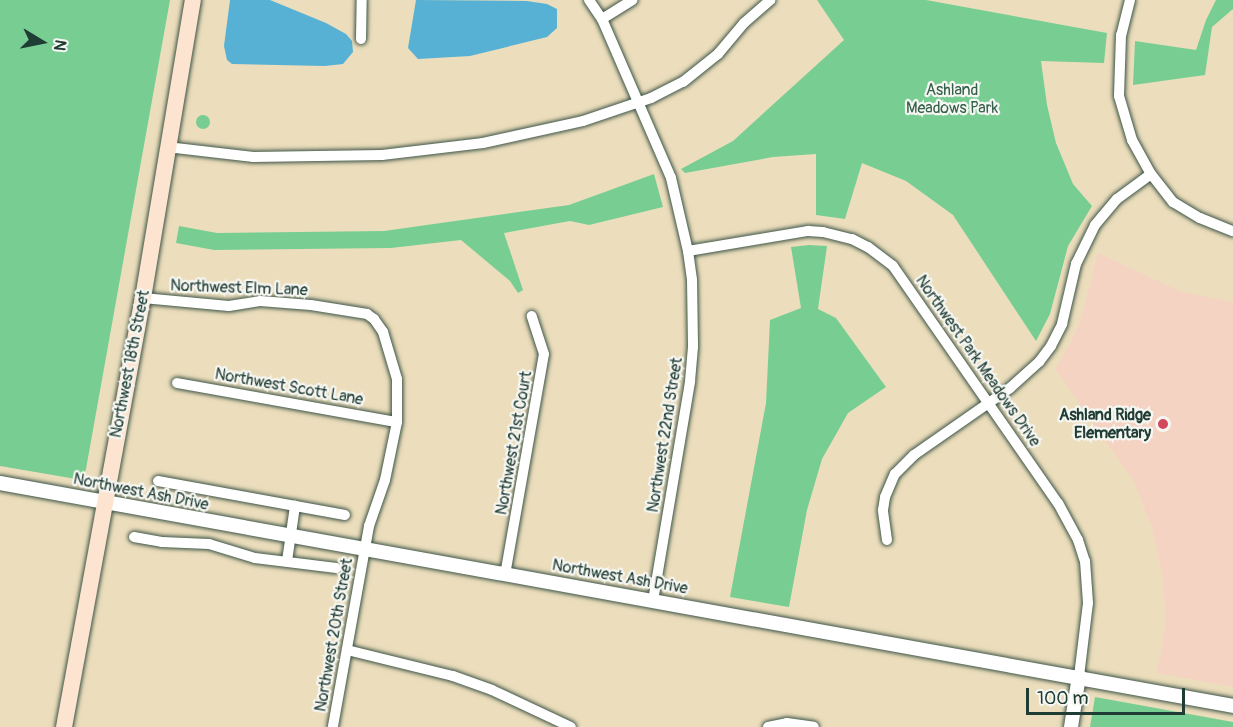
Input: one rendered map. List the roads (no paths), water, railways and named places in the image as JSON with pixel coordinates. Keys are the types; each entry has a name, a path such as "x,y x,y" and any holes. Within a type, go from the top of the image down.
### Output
{"main road":[{"name":"Northwest 18th Street","path":"64,727 143,298 193,0"}],"street":[{"path":"362,0 362,39"},
{"name":"Northwest 22nd Street","path":"589,0 602,19 671,178 688,251 693,313 690,382 653,600"},
{"path":"602,19 633,0"},
{"path":"167,147 253,157 406,153 531,134 583,122 664,93 701,68 770,0"},
{"path":"1130,0 1121,34 1119,96 1132,140 1151,174 1173,202 1200,218 1233,231"},
{"path":"887,540 883,510 887,490 895,474 914,454 1025,377 1051,346 1068,306 1076,264 1095,225 1117,200 1151,174"},
{"name":"Northwest Park Meadows Drive","path":"688,251 808,231 841,236 860,243 893,266 990,403 1068,520 1085,561 1088,603 1079,676"},
{"name":"Northwest Elm Lane","path":"143,298 230,306 283,302 358,312 374,319 380,324 397,379 399,401 396,422"},
{"name":"Northwest 21st Court","path":"505,575 544,354 532,316"},
{"name":"Northwest Scott Lane","path":"177,382 396,422"},
{"name":"Northwest 20th Street","path":"333,727 365,549 374,507 386,480 396,422"},
{"path":"158,481 345,515"},
{"name":"Northwest Ash Drive","path":"0,483 653,600 769,623 1079,676 1233,706"},
{"path":"287,561 295,506"},
{"path":"134,537 162,542 209,544 255,558 336,568"},
{"path":"347,650 453,676 501,693 571,727"},
{"path":"1071,727 1079,676"},
{"path":"768,727 787,723 814,727"}],"water":[{"path":"230,0 270,0 326,23 346,34 352,41 353,52 343,64 325,66 232,64 227,60 224,46"},
{"path":"416,0 527,1 547,4 557,9 557,28 547,37 470,56 418,59 408,48"}],"place":[{"name":"Ashland Ridge Elementary","path":"1163,424"}],"park label":[{"name":"Ashland Meadows Park","path":"952,99"}]}
